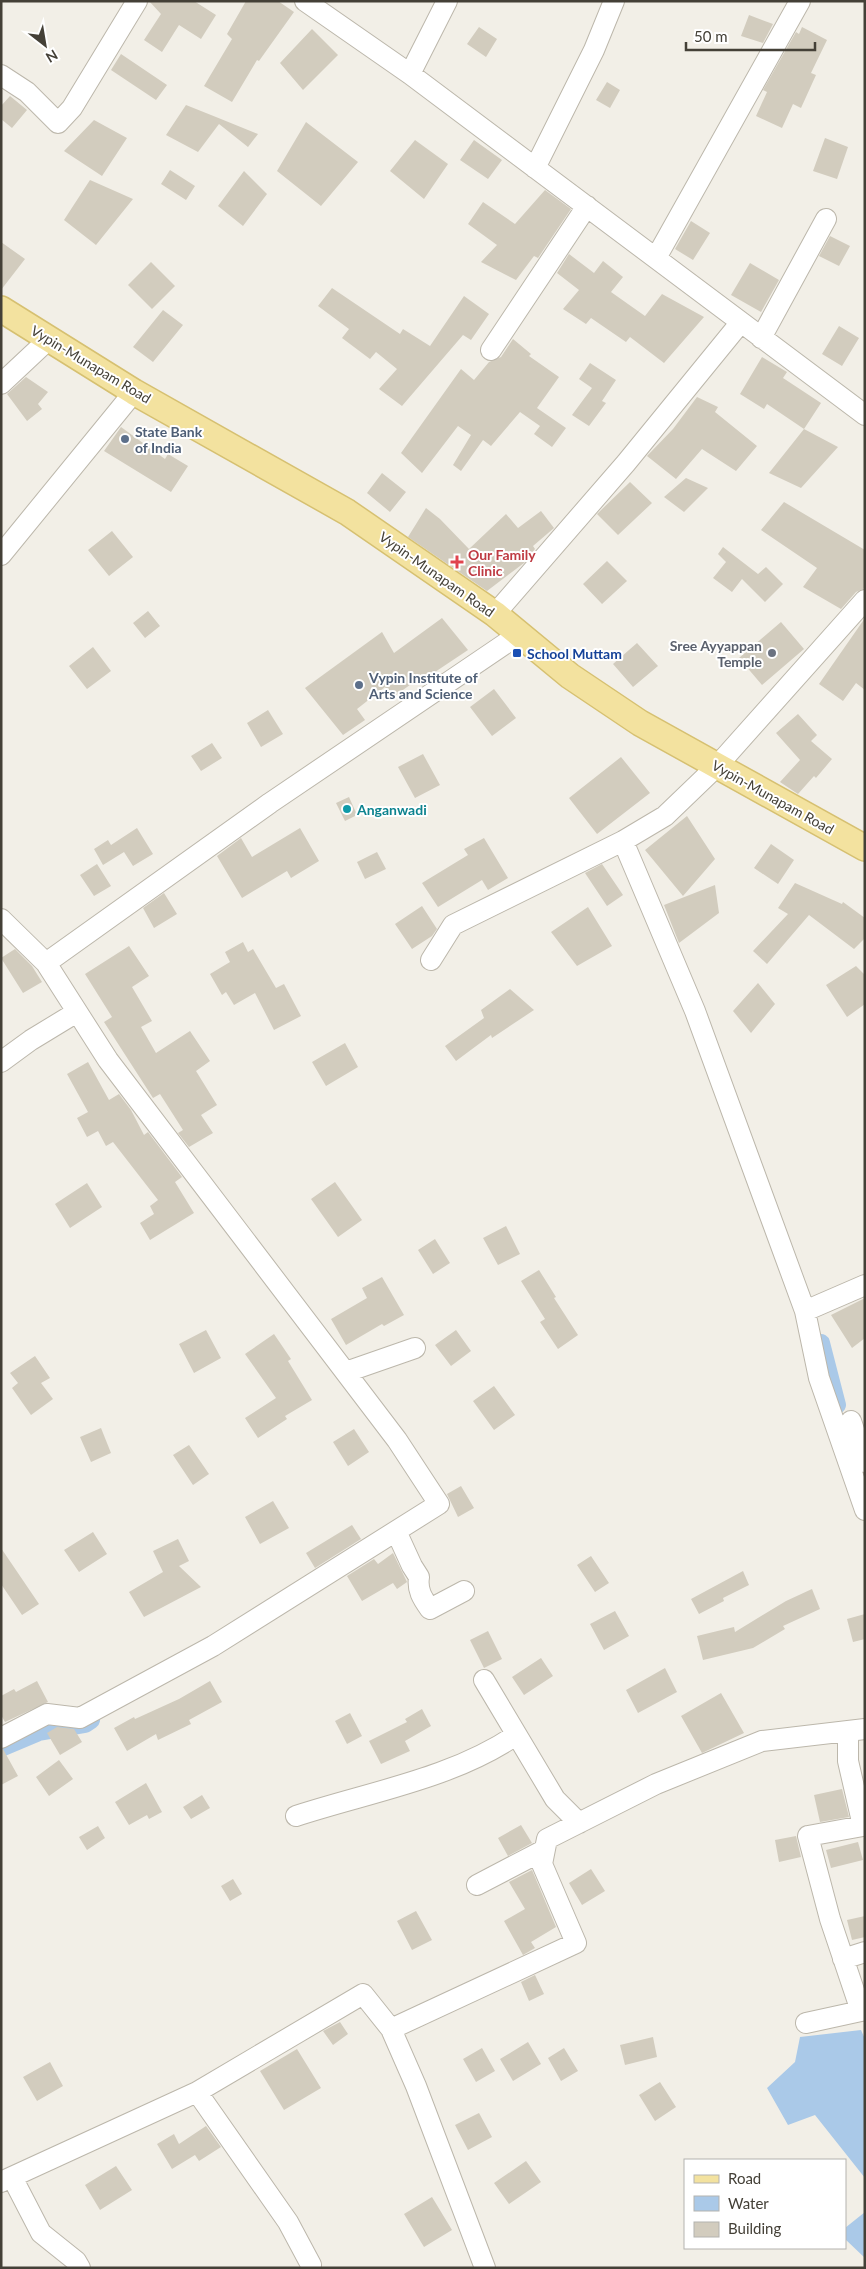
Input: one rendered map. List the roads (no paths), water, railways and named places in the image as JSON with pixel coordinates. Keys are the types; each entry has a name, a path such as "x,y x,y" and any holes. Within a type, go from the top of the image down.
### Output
{"main road":[{"name":"Vypin-Munapam Road","path":"1,310 134,392 347,512 521,633 570,676 609,704 865,848"}],"street":[{"path":"1,75 27,92 58,123 72,108 137,1"},
{"path":"305,1 410,74 865,415"},
{"path":"410,74 446,1"},
{"path":"535,168 594,50 614,1"},
{"path":"656,258 800,1"},
{"path":"491,350 587,206"},
{"path":"761,338 826,219"},
{"path":"495,614 626,463 741,322"},
{"path":"1,384 49,339"},
{"path":"1,555 134,392"},
{"path":"431,960 453,925 622,840 665,816 717,766 865,600"},
{"path":"46,963 270,803 521,633"},
{"path":"622,840 695,1011 805,1311 819,1378 865,1510"},
{"path":"1,919 46,963 114,1068 397,1440 440,1504 213,1646 80,1718 47,1714 1,1738"},
{"path":"1,1062 31,1040 77,1012"},
{"path":"805,1311 865,1285"},
{"path":"346,1372 415,1348"},
{"path":"851,1422 865,1462"},
{"path":"396,1531 419,1577 418,1587 422,1598 430,1609 464,1591"},
{"path":"484,1680 554,1799 579,1822"},
{"path":"391,2029 576,1943 542,1864 547,1839 656,1784 762,1741 857,1730 848,1761 863,1826 808,1836 830,1919 863,2011 806,2023"},
{"path":"296,1816 355,1797 387,1790 491,1752 516,1735"},
{"path":"477,1885 544,1850"},
{"path":"843,1959 865,1952"},
{"path":"80,2268 76,2261 41,2233 6,2180 197,2092 363,1994 391,2029 416,2086 485,2268"},
{"path":"197,2092 288,2222 311,2265"}],"water":[{"path":"861,2030 865,2039 865,2178 815,2115 788,2125 767,2088 795,2062 800,2037"},
{"path":"865,2212 865,2258 846,2240 846,2227"}],"waterway":[{"path":"821,1343 837,1405"},
{"path":"1,1748 39,1732 85,1724 91,1720"}],"place":[{"name":"State Bank of India","path":"125,439"},
{"name":"Our Family Clinic","path":"457,562"},
{"name":"School Muttam","path":"517,653"},
{"name":"Sree Ayyappan Temple","path":"772,653"},
{"name":"Vypin Institute of Arts and Science","path":"359,685"},
{"name":"Anganwadi","path":"347,809"}]}
